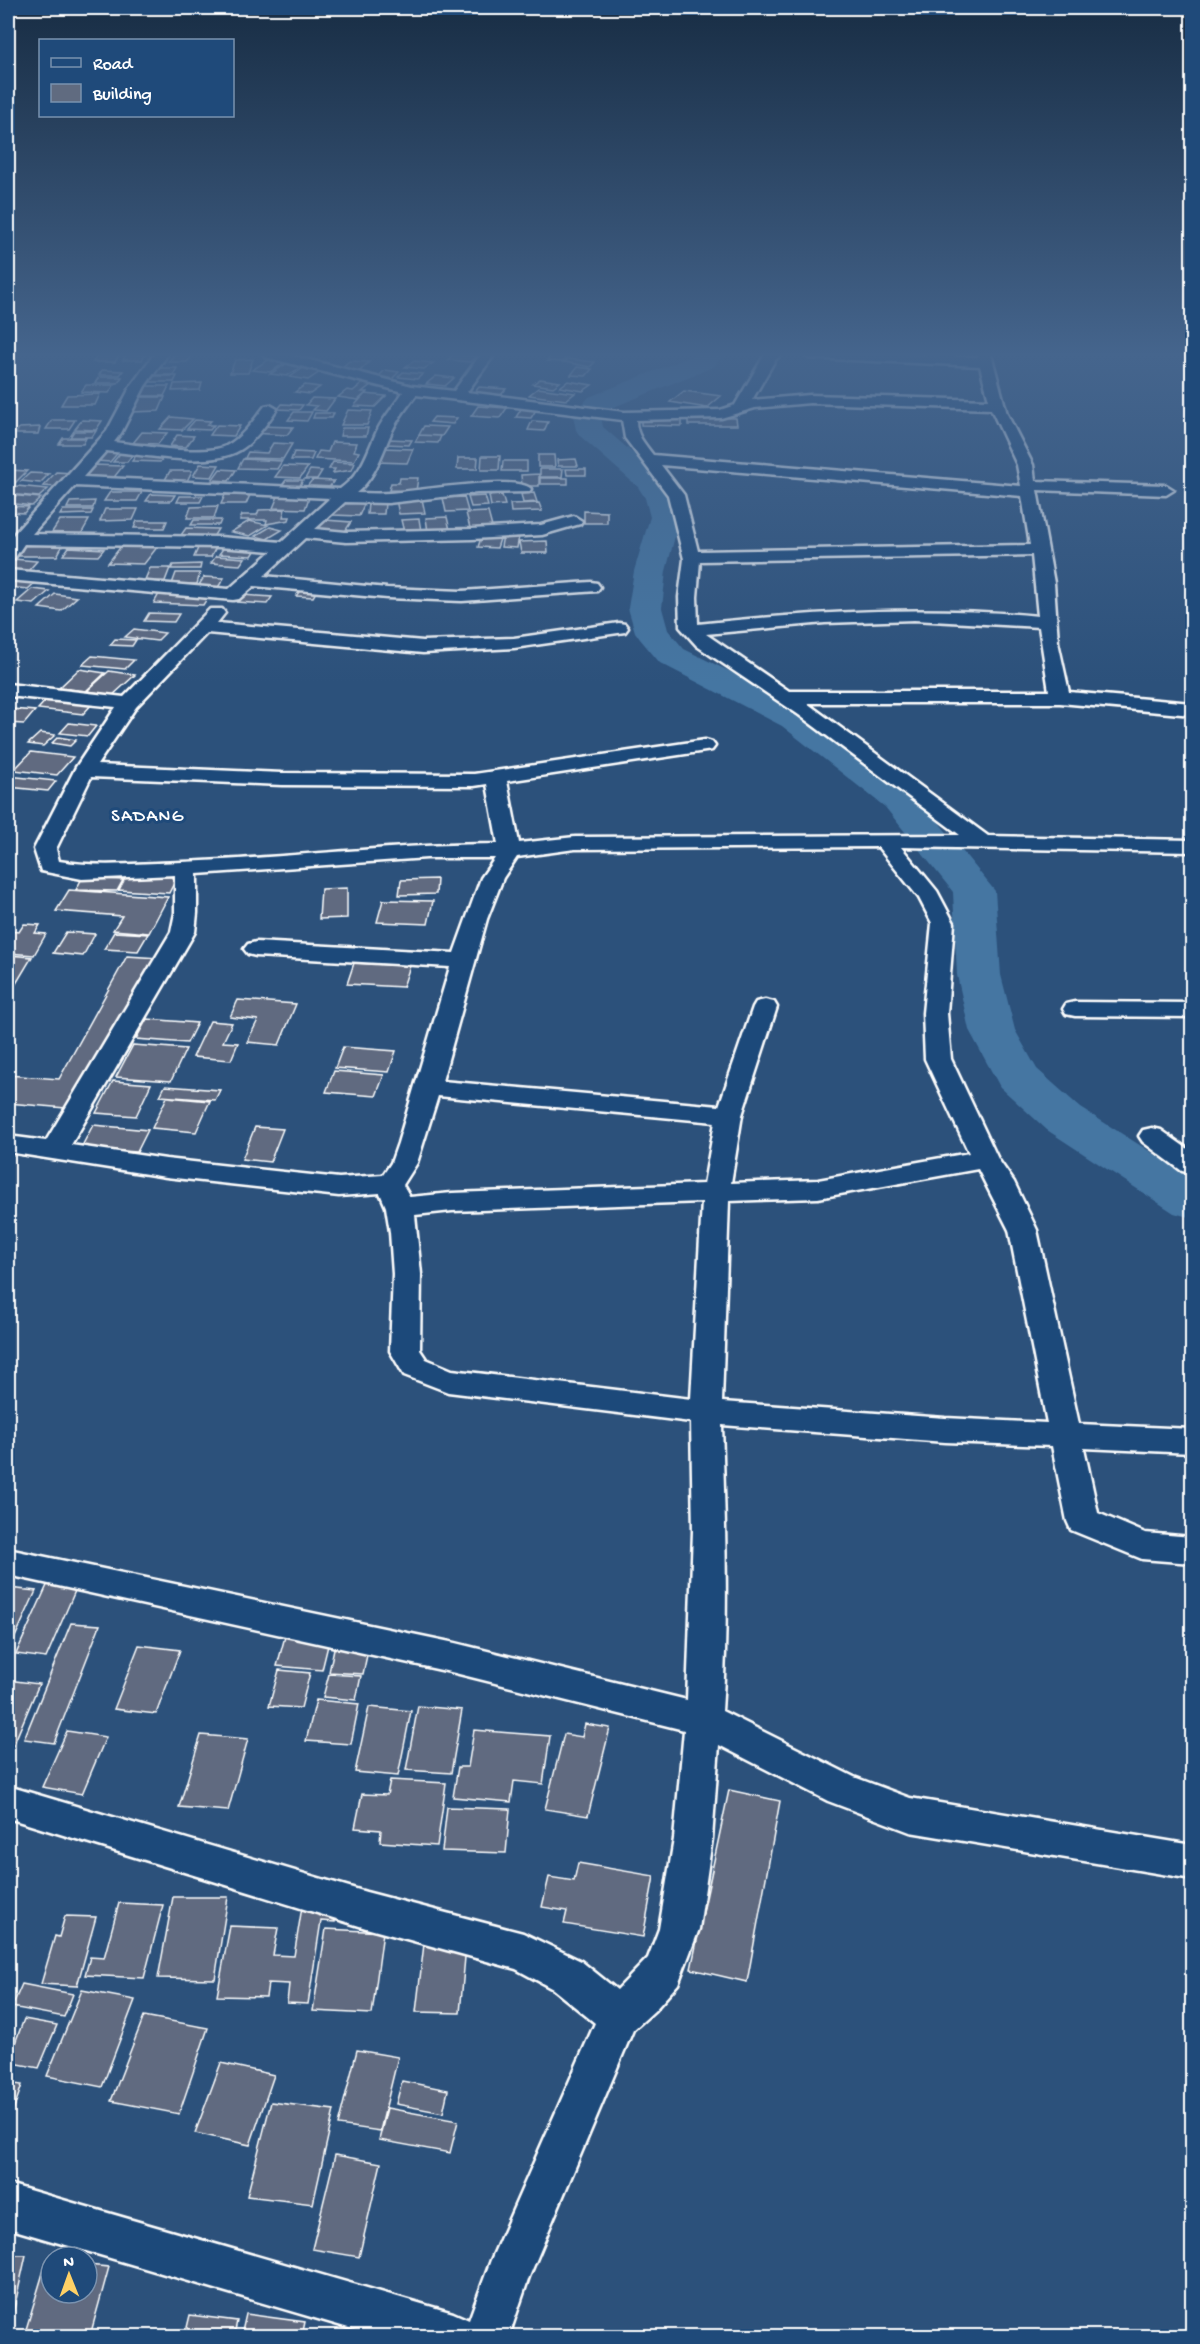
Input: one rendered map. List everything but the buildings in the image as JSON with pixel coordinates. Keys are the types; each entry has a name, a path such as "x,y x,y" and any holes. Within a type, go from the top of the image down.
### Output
{"street":[{"path":"8,555 19,539 88,463"},
{"path":"371,463 357,484 233,595 129,703 84,771 45,849 49,866 82,872 186,868 427,851 510,851 575,843 884,840 1192,846"},
{"path":"651,463 676,495 691,556 687,618 691,630 703,642 785,697 974,841"},
{"path":"705,463 1029,488 1166,490"},
{"path":"1024,463 1040,550 1049,642 1060,697"},
{"path":"71,481 388,498 477,488 523,489"},
{"path":"301,532 346,537 472,534 542,530 574,521"},
{"path":"19,539 219,542 286,547"},
{"path":"691,556 1040,550"},
{"path":"8,575 233,595"},
{"path":"250,580 375,592 462,596 591,586"},
{"path":"691,630 858,615 980,616 1048,622"},
{"path":"203,627 423,647 514,643 619,628"},
{"path":"8,690 129,703"},
{"path":"785,697 1060,697 1192,709"},
{"path":"84,771 336,780 496,777 705,746"},
{"path":"496,777 510,851 492,878 463,961 395,1195 407,1274 405,1351 415,1367 448,1381 706,1412 1064,1436 1192,1441"},
{"path":"884,840 929,896 943,923 935,1013 938,1059 985,1159 1000,1182 1023,1230 1083,1521 1142,1546 1192,1550"},
{"path":"186,868 186,913 183,932 31,1148 166,1168 339,1186 452,1202 818,1189 985,1159"},
{"path":"256,949 463,961"},
{"path":"486,2337 507,2276 618,2016 640,1997 664,1970 679,1929 693,1839 707,1676 709,1531 706,1412 716,1193 729,1114 765,1007"},
{"path":"1075,1009 1192,1010"},
{"path":"427,1087 729,1114"},
{"path":"1152,1136 1192,1165"},
{"path":"8,1562 455,1658 703,1719 841,1789 910,1815 1192,1862"},
{"path":"8,1802 366,1910 523,1952 567,1975 618,2016"},
{"path":"8,2206 453,2337"}],"waterway":[{"path":"628,463 648,481 660,498 665,517 650,571 645,608 652,632 672,656 795,718 899,799 974,891 979,975 992,1030 1017,1077 1064,1119 1192,1201"}],"district":[{"name":"SADANG","path":"148,815"}]}
